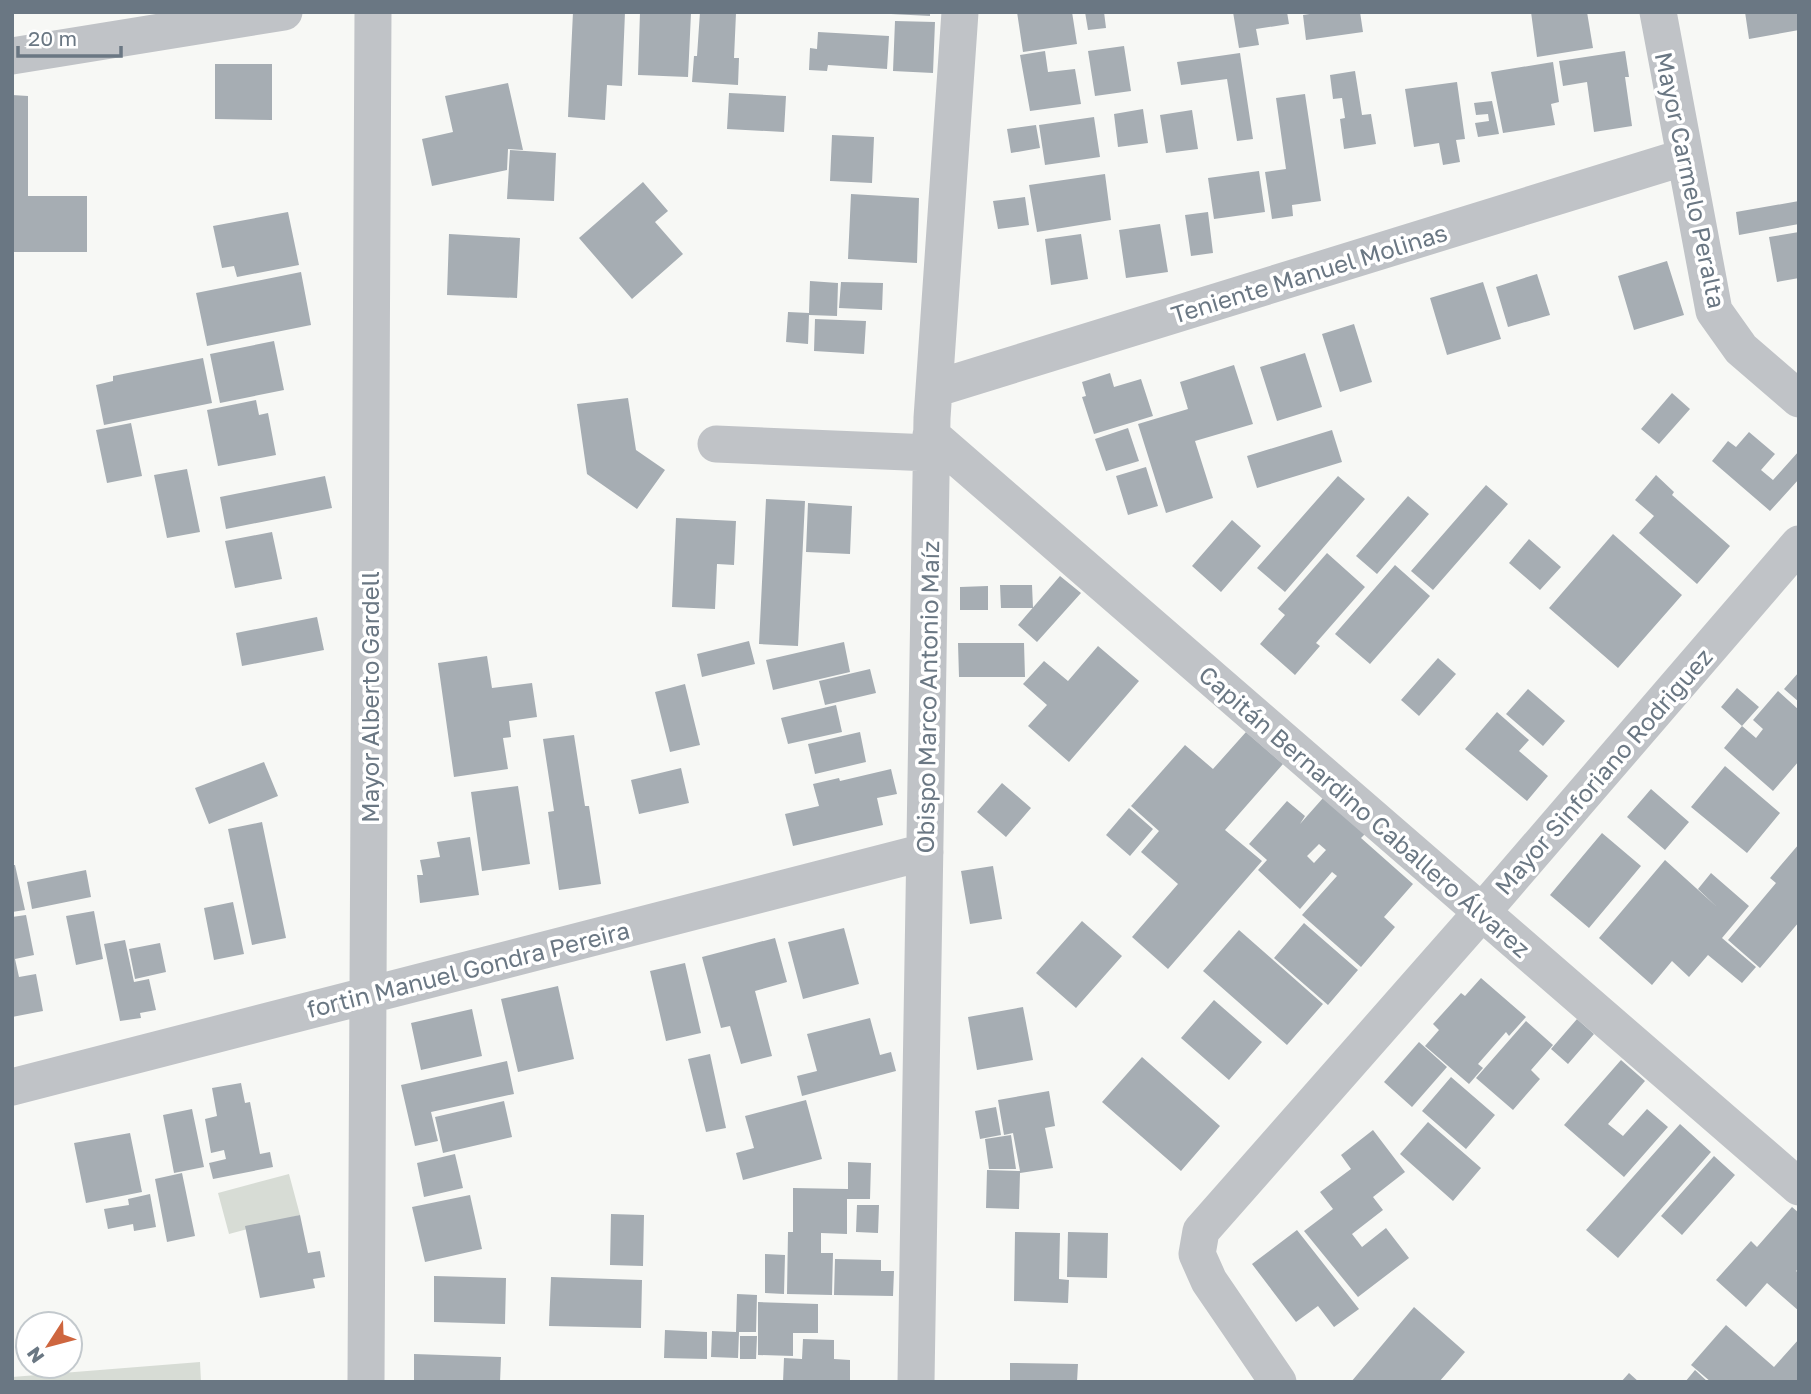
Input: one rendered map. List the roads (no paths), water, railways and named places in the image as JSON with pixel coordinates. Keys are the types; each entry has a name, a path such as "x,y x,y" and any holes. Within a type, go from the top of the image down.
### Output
{"street":[{"path":"12,56 284,12"},
{"name":"Mayor Alberto Gardell","path":"366,1382 373,12"},
{"name":"Obispo Marco Antonio Maíz","path":"916,1382 931,444 960,12"},
{"name":"Mayor Carmelo Peralta","path":"1657,12 1714,311 1741,349 1799,399"},
{"name":"Teniente Manuel Molinas","path":"934,389 1685,157"},
{"path":"716,444 931,444"},
{"name":"Capitán Bernardino Caballero Álvarez","path":"931,444 1482,912 1799,1187"},
{"name":"Mayor Sinforiano Rodriguez","path":"1278,1382 1209,1281 1197,1254 1201,1231 1482,912 1799,544"},
{"name":"fortin Manuel Gondra Pereira","path":"12,1087 925,852"}]}
